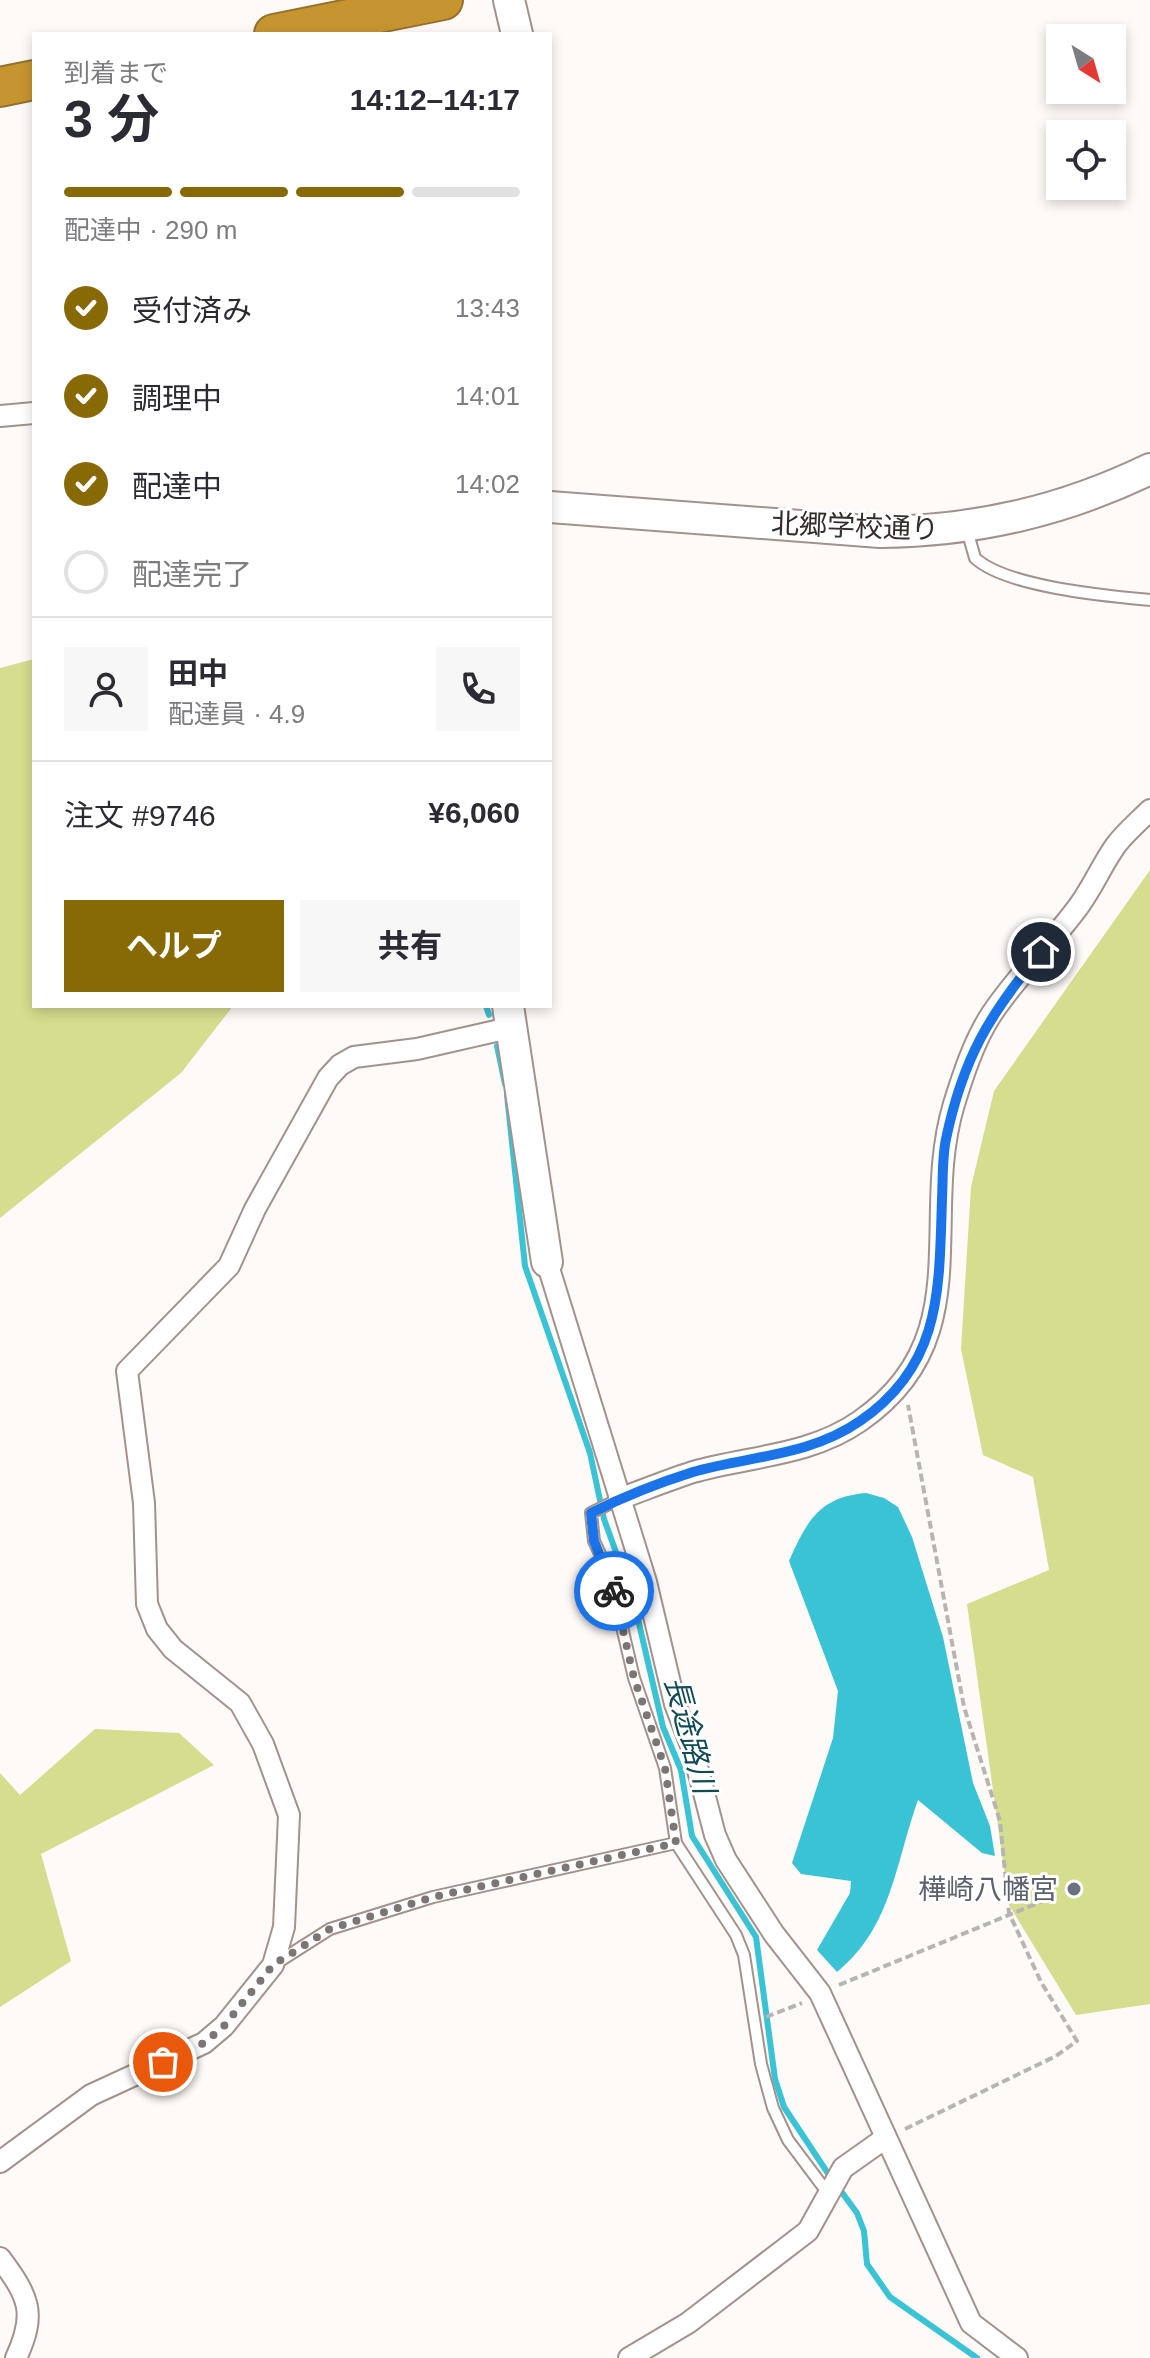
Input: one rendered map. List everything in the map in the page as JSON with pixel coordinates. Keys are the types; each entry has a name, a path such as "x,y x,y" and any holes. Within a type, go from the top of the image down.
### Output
{"highway":[{"path":"282,32 384,6 443,0"},
{"path":"0,87 32,80"}],"street":[{"path":"509,0 517,32"},
{"path":"0,416 32,413"},
{"name":"北郷学校通り","path":"552,507 880,532 967,528 1057,508 1150,469"},
{"path":"619,1499 693,1472 810,1446 861,1421 903,1383 921,1356 930,1334 940,1260 945,1143 954,1105 975,1047 989,1017 1076,910 1117,844 1150,810"},
{"path":"0,2162 91,2095 204,2043 224,2026 273,1965 284,1927 289,1815 251,1717 221,1686 173,1649 157,1629 147,1604 144,1503 127,1371 211,1288 229,1266 255,1209 328,1078 340,1065 354,1057 417,1049 511,1016 547,1262 646,1582 675,1704 693,1751 715,1835 726,1860 774,1934 820,1993 884,2139 971,2323 1017,2358"},
{"path":"629,2358 688,2323 808,2231 843,2168 884,2139"},
{"path":"0,2258 25,2293 30,2313 28,2333 16,2358"}],"lane":[{"path":"967,528 975,558 1002,574 1093,594 1150,600"},
{"path":"619,1499 591,1513 590,1522 594,1541 610,1576 642,1707 665,1768 676,1843 736,1935 744,1955 761,2064 773,2108 788,2140 827,2192"},
{"path":"273,1965 330,1929 433,1897 676,1843"}],"path":[{"path":"884,2139 1056,2056 1077,2041 1041,1982 1009,1913 1000,1821 964,1707 903,1383"},
{"path":"771,2015 1055,1896"}],"green space":[{"path":"32,660 32,1008 231,1008 181,1073 0,1218 0,668"},
{"path":"1150,870 1150,2004 1076,2015 1009,1905 967,1604 1049,1570 1033,1477 983,1455 961,1349 971,1187 994,1091"},
{"path":"95,1729 179,1733 214,1765 41,1854 71,1961 0,2007 0,1773 20,1795"}],"water":[{"path":"866,1493 884,1498 898,1507 912,1537 943,1637 973,1783 990,1826 995,1856 982,1853 918,1800 881,1915 870,1935 837,1972 817,1950 850,1893 851,1881 801,1874 792,1863 833,1738 838,1691 789,1561 809,1523 826,1506 850,1495"}],"waterway":[{"name":"長途路川","path":"487,1008 489,1015"},
{"name":"長途路川","path":"497,1046 505,1084"},
{"name":"長途路川","path":"507,1095 525,1266 590,1453 604,1519 634,1602 663,1727 681,1770 692,1836 756,1937 775,2079 784,2107 831,2178"},
{"name":"長途路川","path":"838,2187 857,2213 864,2231 867,2264 890,2297 977,2358"}],"way so far":[{"path":"163,2062 204,2043 224,2026 273,1965 330,1929 433,1897 676,1843 665,1768 642,1707 614,1591"}],"place":[{"name":"樺崎八幡宮","path":"1074,1889"}],"route":[{"path":"614,1591 594,1541 591,1513 619,1499 693,1472 810,1446 861,1421 903,1383 921,1356 933,1319 940,1260 945,1143 954,1105 989,1017 1041,952"}]}
